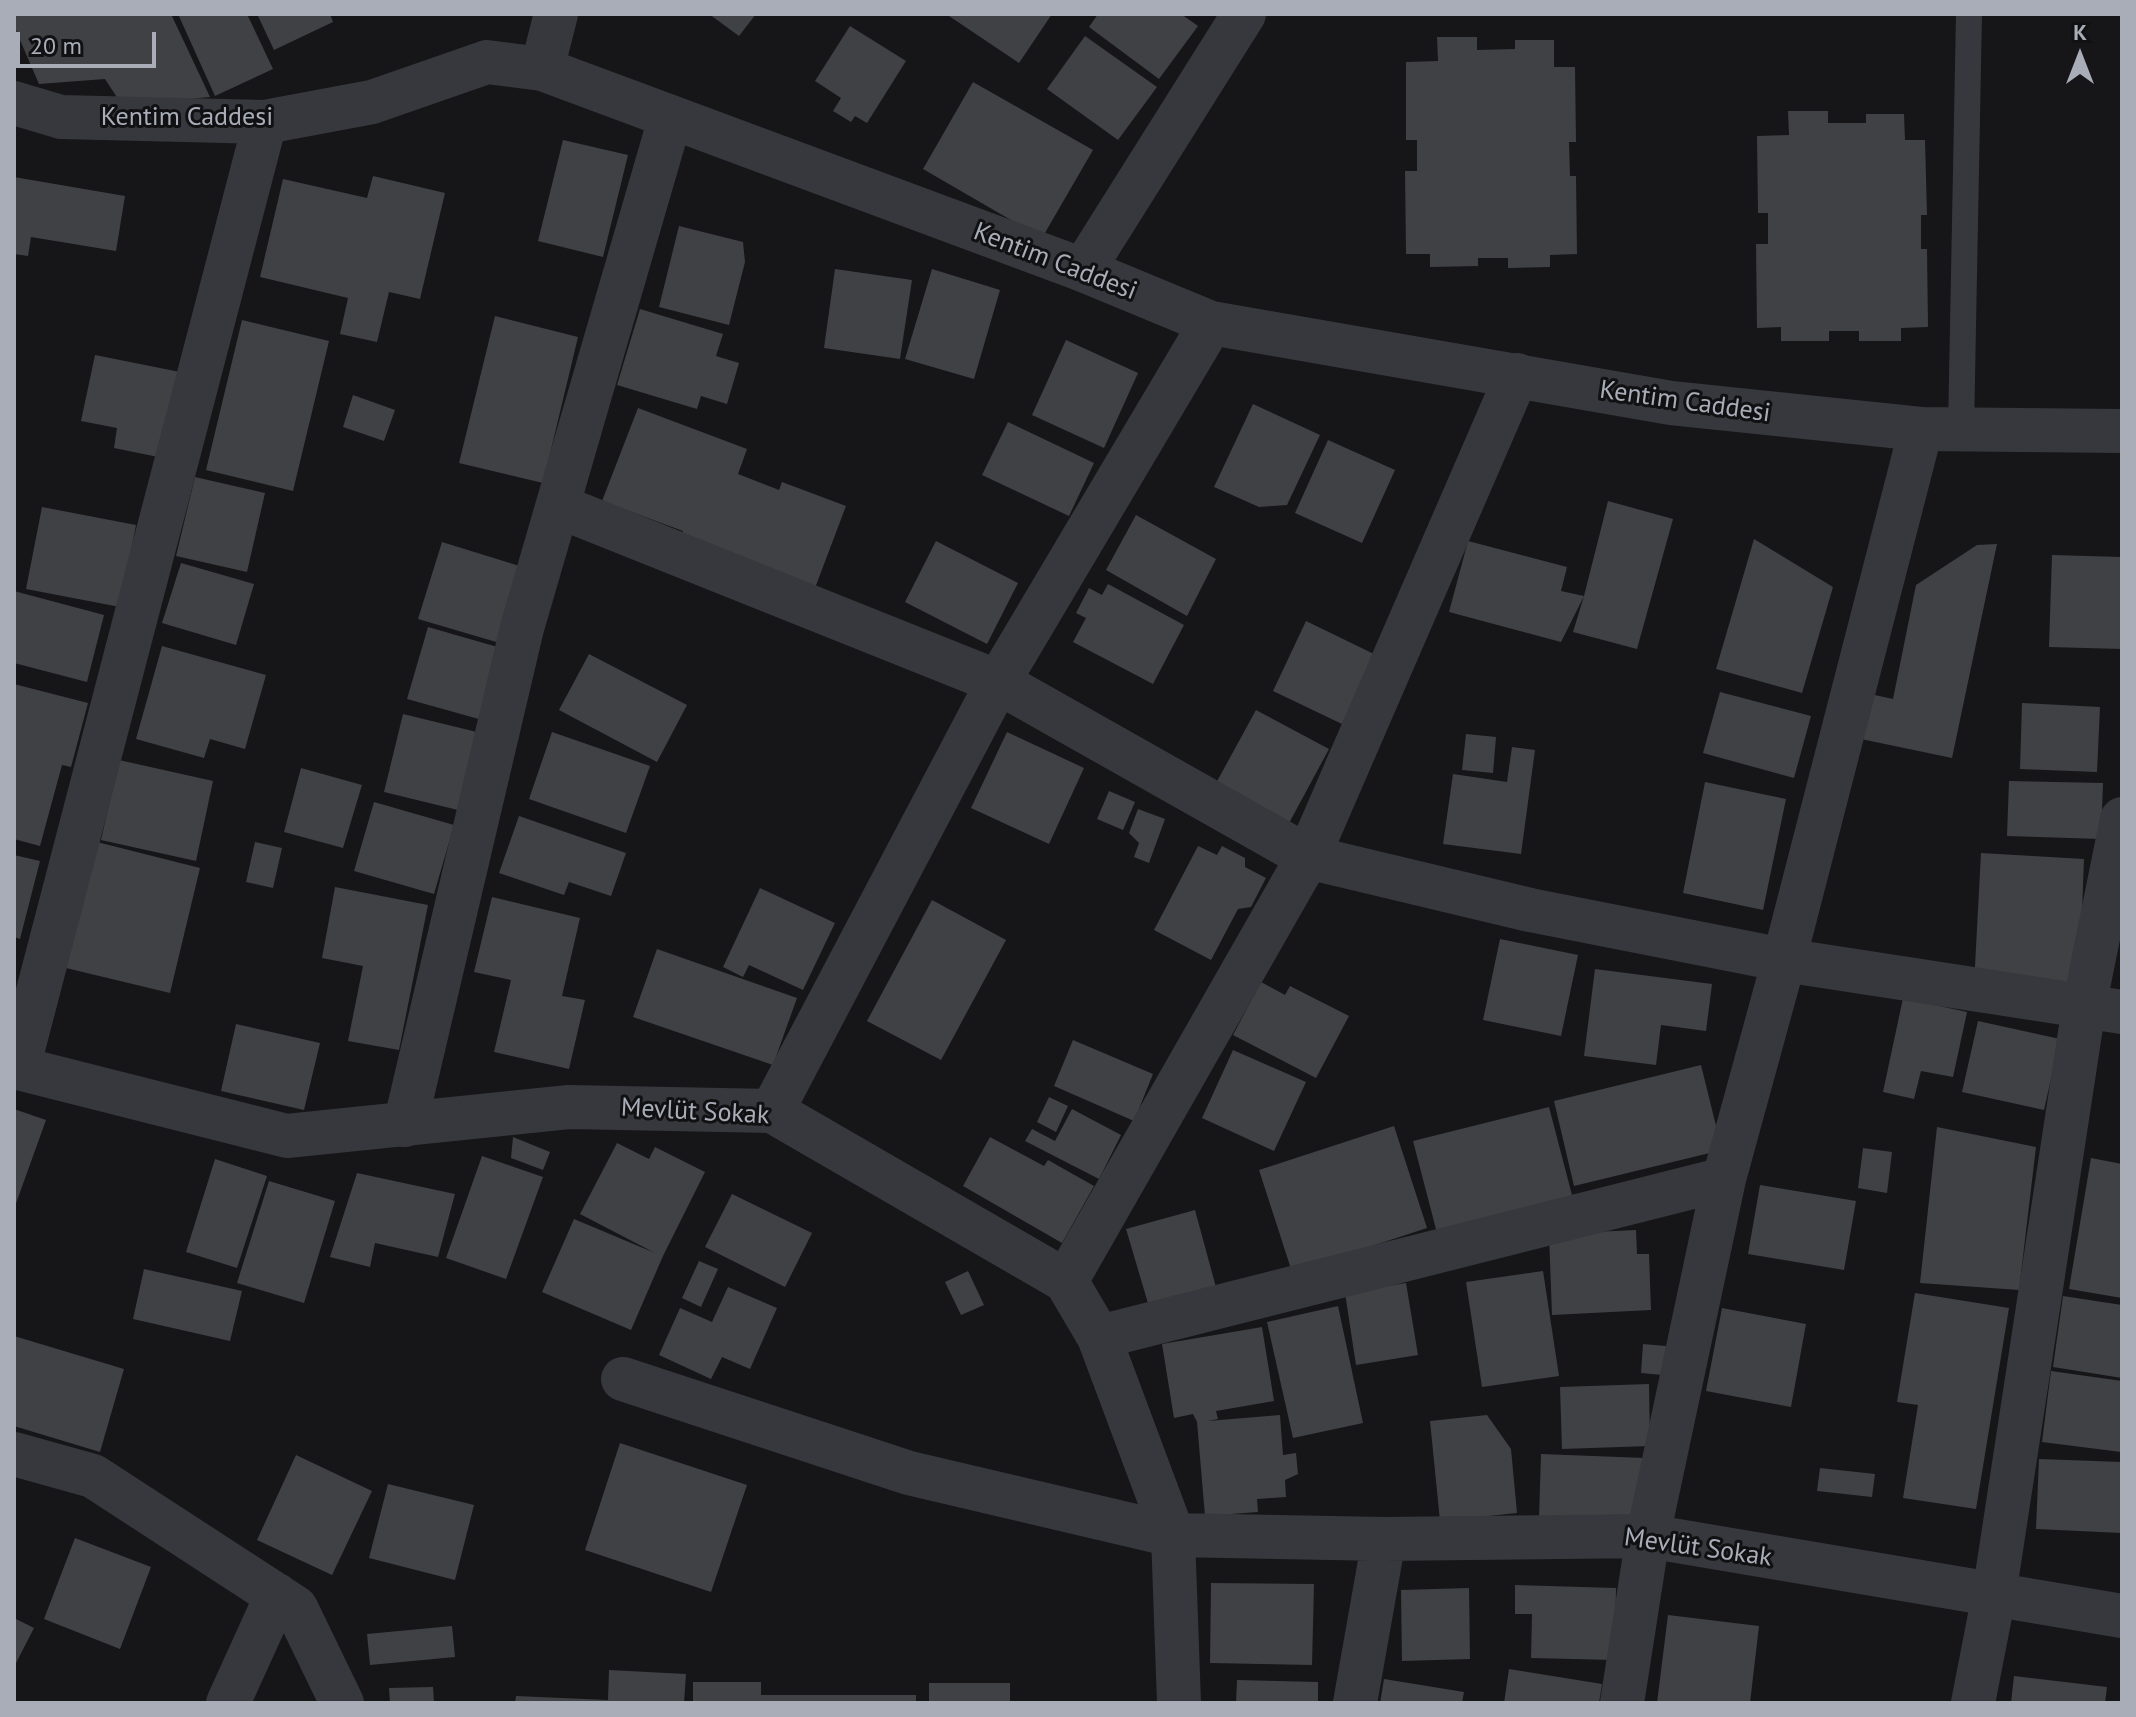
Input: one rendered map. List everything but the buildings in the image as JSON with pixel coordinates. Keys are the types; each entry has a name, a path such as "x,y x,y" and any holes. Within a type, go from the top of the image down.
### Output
{"street":[{"path":"542,69 556,14"},
{"path":"1083,270 1244,14"},
{"name":"Kentim Caddesi","path":"14,103 61,117 265,122 372,102 487,62 542,69 1083,270 1211,323 1671,403 1941,429 2122,431"},
{"path":"405,1125 522,628 670,119"},
{"path":"16,1067 265,122"},
{"path":"772,1111 998,682 1211,323"},
{"path":"1066,1281 1308,857 1517,375"},
{"path":"1622,1703 1648,1536 1724,1179 1784,960 1941,429"},
{"path":"558,506 998,682 1308,857 1530,910 1784,960 2103,1009"},
{"path":"1973,1703 2103,1009 2122,819"},
{"name":"Mevlüt Sokak","path":"16,1067 287,1136 569,1107 772,1111 1066,1281 1099,1337 1173,1535 1179,1703"},
{"path":"1099,1337 1724,1179"},
{"path":"623,1379 909,1473 1173,1535"},
{"path":"14,1454 93,1476 296,1608 342,1703"},
{"name":"Mevlüt Sokak","path":"1173,1535 1384,1539 1648,1536 2122,1616"},
{"path":"1355,1703 1384,1539"},
{"path":"228,1703 277,1595"}],"lane":[{"path":"1941,429 1969,14"}]}
